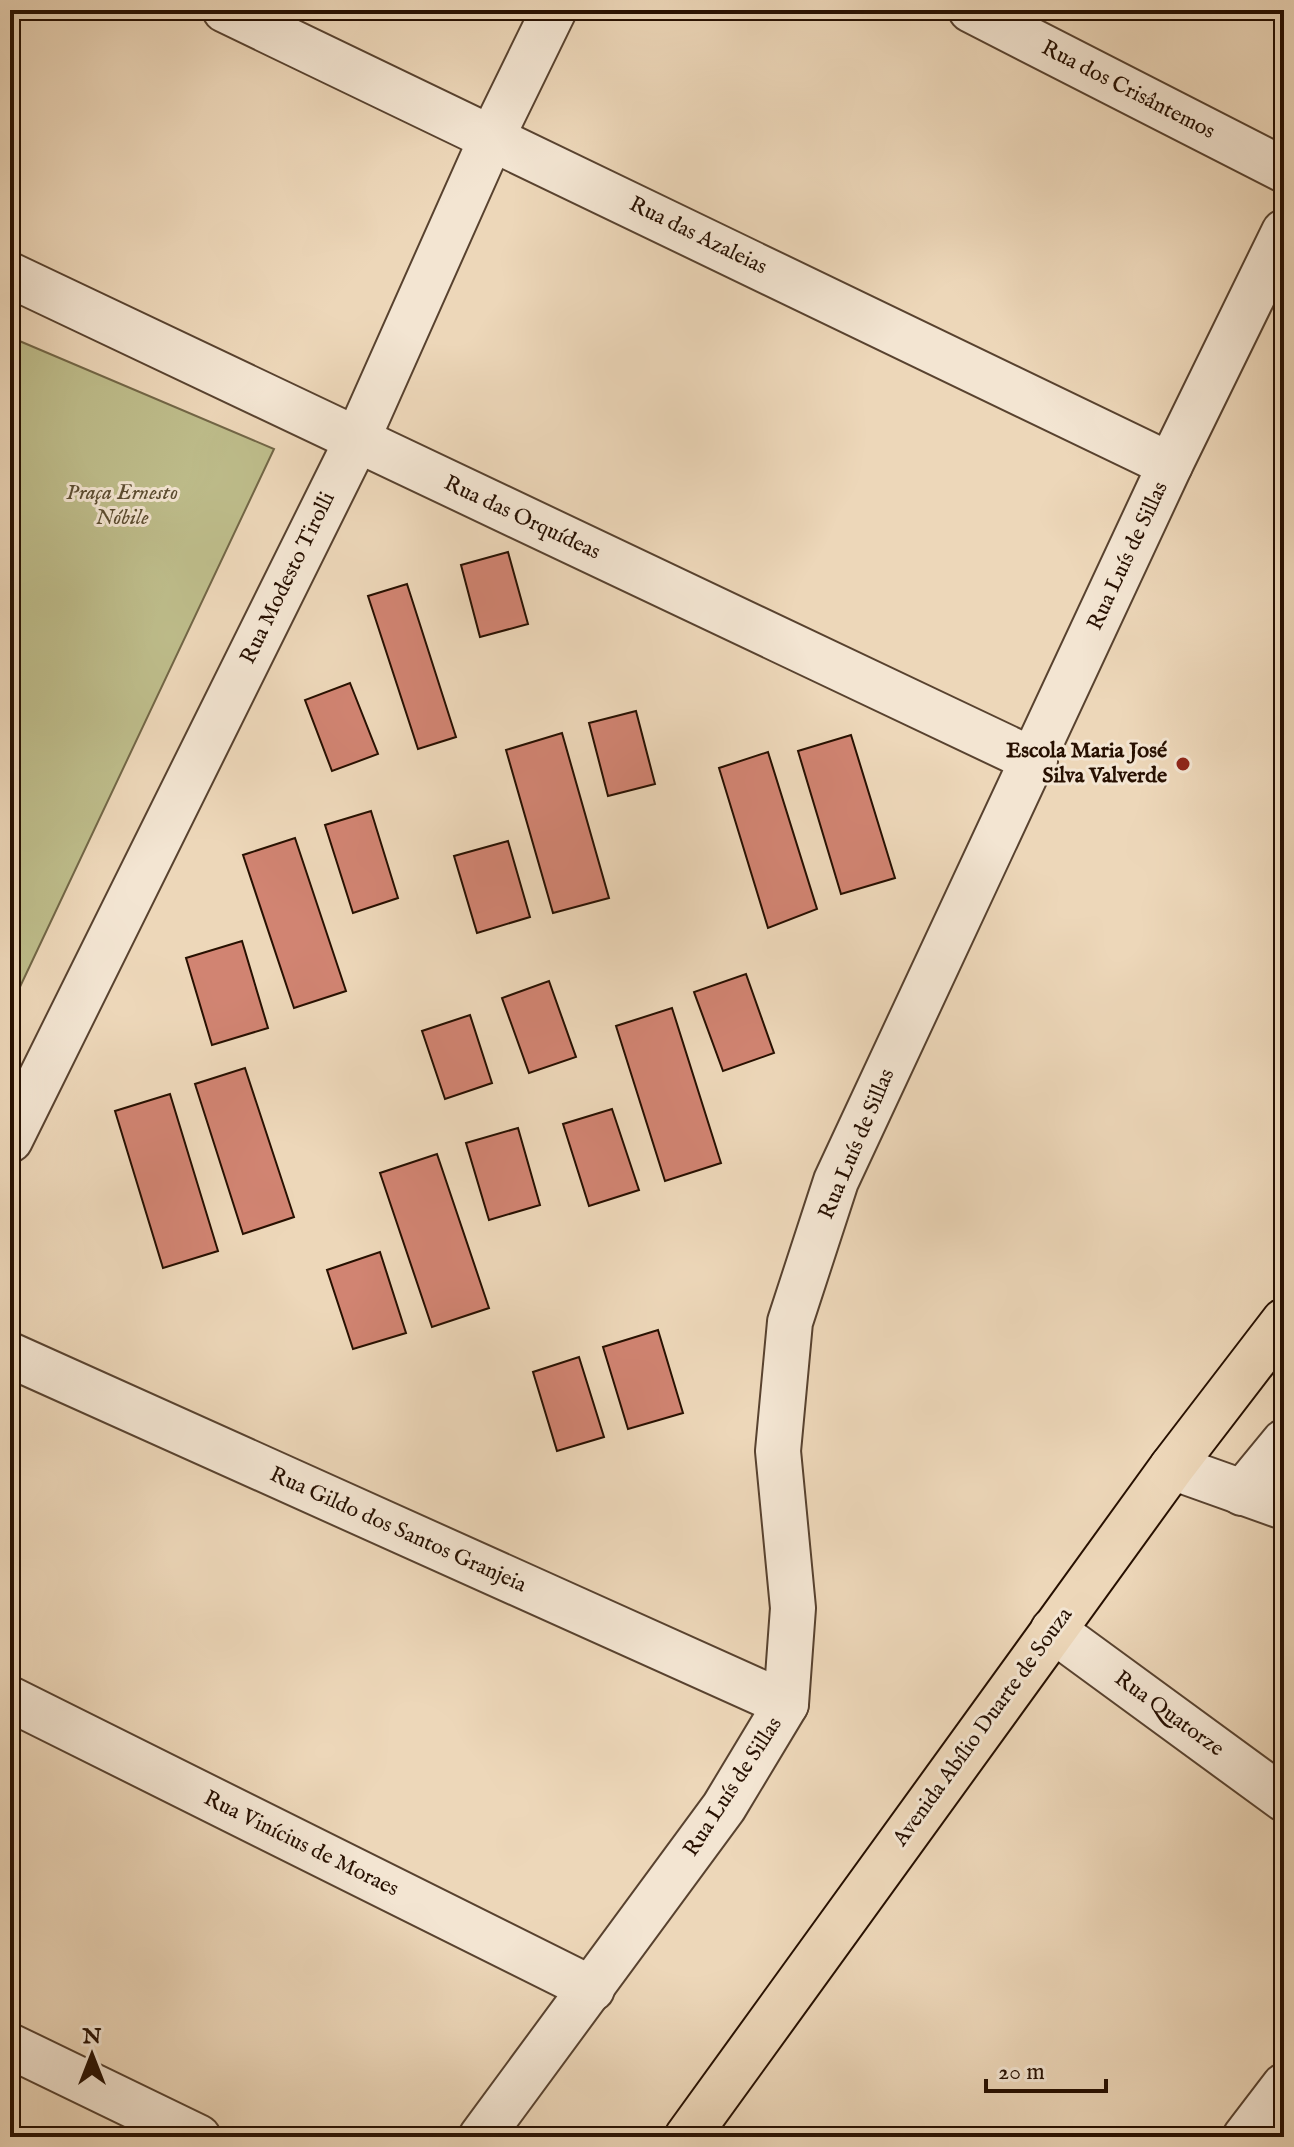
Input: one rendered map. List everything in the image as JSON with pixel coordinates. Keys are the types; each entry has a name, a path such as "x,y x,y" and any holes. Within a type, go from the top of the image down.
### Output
{"main road":[{"name":"Avenida Abílio Duarte de Souza","path":"687,2137 1172,1467 1284,1321"}],"street":[{"name":"Rua das Azaleias","path":"225,10 1170,465"},
{"name":"Rua Modesto Tirolli","path":"10,1140 357,440 492,137 554,10"},
{"name":"Rua dos Crisântemos","path":"971,10 1284,170"},
{"name":"Rua Luís de Sillas","path":"481,2137 724,1807 786,1704 793,1608 778,1451 790,1322 836,1181 1035,761 1170,465 1284,232"},
{"name":"Rua das Orquídeas","path":"10,275 1035,761"},
{"name":"Rua Gildo dos Santos Granjeia","path":"10,1355 786,1704"},
{"path":"1242,1493 1284,1442"},
{"path":"1172,1467 1284,1507"},
{"name":"Rua Quatorze","path":"1053,1630 1284,1799"},
{"name":"Rua Vinícius de Moraes","path":"10,1699 592,1989"},
{"path":"10,2046 198,2137"},
{"path":"1245,2137 1284,2086"}],"green space":[{"name":"Praça Ernesto Nóbile","path":"10,337 274,449 10,1008"}],"building":[{"path":"508,552 528,624 480,637 461,565"},
{"path":"407,584 456,737 418,749 368,596"},
{"path":"350,683 378,754 332,771 305,700"},
{"path":"636,711 655,784 608,796 589,723"},
{"path":"562,733 609,898 553,913 506,750"},
{"path":"851,735 895,878 841,894 798,751"},
{"path":"768,752 817,909 768,928 719,768"},
{"path":"371,811 398,898 353,913 325,825"},
{"path":"295,838 346,991 294,1008 243,855"},
{"path":"508,841 530,917 477,933 454,856"},
{"path":"242,941 268,1028 212,1045 186,958"},
{"path":"746,974 774,1053 723,1071 694,992"},
{"path":"549,981 576,1057 529,1073 502,998"},
{"path":"672,1008 721,1163 665,1181 616,1026"},
{"path":"470,1015 492,1083 445,1099 422,1031"},
{"path":"245,1068 294,1217 243,1234 195,1084"},
{"path":"170,1094 218,1251 163,1268 115,1111"},
{"path":"612,1109 639,1190 589,1206 563,1124"},
{"path":"518,1128 540,1205 489,1220 466,1143"},
{"path":"437,1154 489,1308 432,1327 380,1173"},
{"path":"380,1252 406,1333 353,1349 327,1270"},
{"path":"658,1330 683,1413 628,1429 603,1347"},
{"path":"579,1357 604,1437 557,1451 533,1372"}],"place":[{"name":"Escola Maria José Silva Valverde","path":"1183,764"}]}
